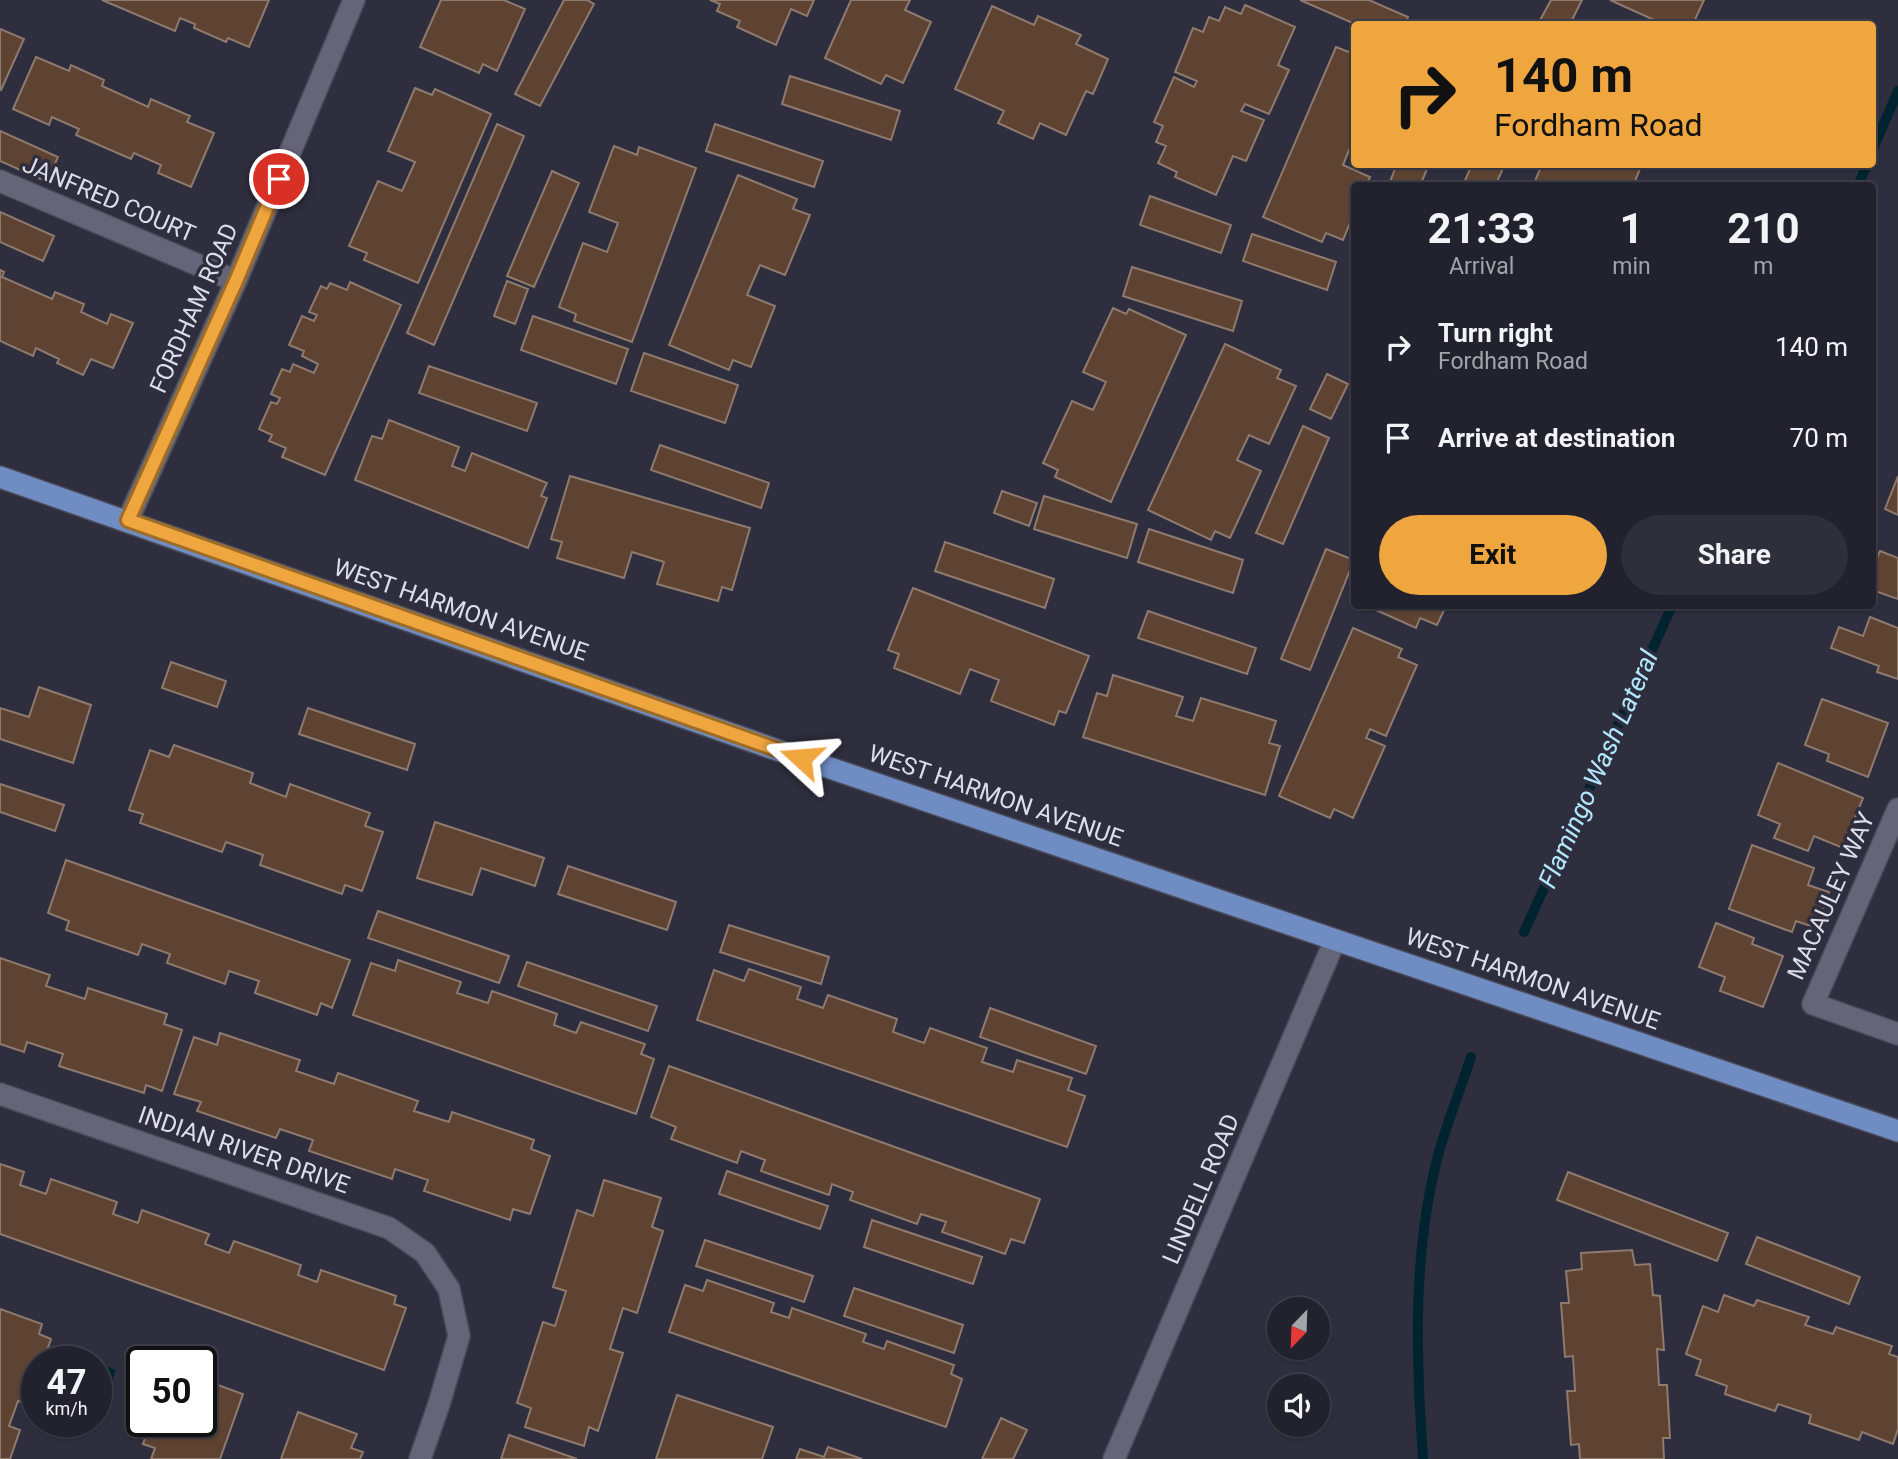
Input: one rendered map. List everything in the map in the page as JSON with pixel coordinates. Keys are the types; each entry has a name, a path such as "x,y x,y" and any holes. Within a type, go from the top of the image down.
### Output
{"main road":[{"name":"WEST HARMON AVENUE","path":"0,477 774,749 1898,1131"}],"street":[{"name":"FORDHAM ROAD","path":"128,520 236,281 354,0"},
{"name":"JANFRED COURT","path":"0,181 236,281"},
{"name":"MACAULEY WAY","path":"1898,809 1813,1004 1898,1034"},
{"name":"LINDELL ROAD","path":"1114,1459 1335,940"},
{"name":"INDIAN RIVER DRIVE","path":"0,1094 389,1228 425,1253 449,1289 459,1336 420,1459"}],"building":[{"path":"102,0 269,0 249,47 228,38 226,42 194,28 195,24 180,18 175,31"},
{"path":"441,0 504,0 525,9 497,71 483,64 479,73 420,47"},
{"path":"564,0 587,0 594,4 540,106 515,94"},
{"path":"710,0 814,0 807,16 791,9 776,45 737,27 740,21 717,11 720,4"},
{"path":"851,0 910,0 905,10 931,22 903,83 886,75 881,84 825,58"},
{"path":"1300,0 1369,0 1408,17 1406,21 1351,22"},
{"path":"1551,0 1582,0 1572,21 1540,21"},
{"path":"1610,0 1704,0 1694,21 1656,21"},
{"path":"1245,5 1295,27 1278,65 1289,70 1269,114 1245,104 1241,111 1264,120 1246,161 1233,156 1216,195 1175,177 1177,172 1158,163 1166,146 1156,142 1163,126 1154,122 1174,77 1194,87 1197,81 1175,72 1193,28 1203,32 1209,17 1219,21 1225,7 1241,14"},
{"path":"992,6 1034,25 1038,16 1081,35 1076,44 1108,59 1093,94 1086,91 1066,135 1040,123 1033,139 998,123 1004,111 955,89"},
{"path":"0,29 24,39 1,90 0,89"},
{"path":"1336,47 1351,53 1351,145 1343,165 1370,177 1368,182 1351,182 1351,220 1343,240 1326,233 1322,242 1263,217"},
{"path":"36,57 69,71 71,65 104,80 102,86 148,107 151,99 190,116 187,122 214,133 191,187 158,173 161,165 134,153 131,159 76,135 79,129 52,117 49,125 13,109"},
{"path":"790,76 900,111 891,140 782,104"},
{"path":"415,88 432,95 435,89 491,114 418,283 364,260 367,253 349,246 378,181 402,191 415,162 388,151"},
{"path":"497,124 524,136 434,345 407,333"},
{"path":"715,124 823,161 814,187 706,151"},
{"path":"0,131 58,157 47,182 0,161"},
{"path":"614,146 637,155 639,147 696,168 632,342 574,321 576,314 559,307 583,243 607,252 618,223 589,212"},
{"path":"1395,168 1427,168 1422,182 1390,182"},
{"path":"1470,168 1503,168 1497,182 1464,182"},
{"path":"1540,168 1640,168 1635,182 1535,182"},
{"path":"552,171 579,183 534,287 507,276"},
{"path":"738,175 797,199 793,209 810,215 785,275 760,265 747,295 775,306 751,367 733,360 729,370 669,345"},
{"path":"1150,196 1231,225 1221,253 1140,225"},
{"path":"0,212 54,236 43,261 0,242"},
{"path":"1252,234 1336,262 1327,290 1243,261"},
{"path":"1132,267 1242,301 1233,331 1123,296"},
{"path":"0,270 4,272 2,277 52,299 55,292 84,304 81,312 107,324 111,314 133,323 113,368 91,359 83,375 57,363 59,359 36,348 33,356 0,341"},
{"path":"507,281 528,289 515,324 494,316"},
{"path":"350,282 401,305 325,475 282,457 286,448 269,441 272,435 259,429 271,402 277,404 280,398 271,394 282,369 290,372 293,364 314,373 318,364 302,356 304,351 289,345 302,316 314,321 317,315 309,312 321,286 327,289 330,283 347,290"},
{"path":"1113,308 1126,314 1129,309 1186,335 1111,502 1055,477 1058,470 1043,463 1072,401 1093,410 1106,382 1083,372"},
{"path":"533,316 628,349 616,384 521,350"},
{"path":"1225,344 1281,370 1277,378 1296,386 1269,444 1249,435 1237,460 1261,471 1230,538 1215,531 1211,540 1148,510"},
{"path":"644,353 738,385 725,423 631,391"},
{"path":"429,366 537,403 527,431 419,393"},
{"path":"1327,374 1348,384 1331,419 1310,409"},
{"path":"389,420 459,447 452,466 465,471 472,453 547,483 541,496 547,498 528,548 355,480 372,436 382,439"},
{"path":"1303,426 1329,438 1283,544 1256,533"},
{"path":"660,445 769,483 761,508 651,470"},
{"path":"570,476 750,528 732,590 722,587 718,601 657,584 664,562 632,552 624,578 557,558 562,542 551,539"},
{"path":"1898,476 1898,515 1885,509"},
{"path":"1002,491 1037,503 1029,526 994,513"},
{"path":"1044,496 1137,524 1127,558 1034,529"},
{"path":"1149,529 1243,560 1233,593 1138,562"},
{"path":"945,542 1054,579 1045,608 935,571"},
{"path":"1326,549 1351,559 1351,568 1310,670 1281,659"},
{"path":"1880,551 1898,558 1898,599 1876,591 1876,560"},
{"path":"913,588 1089,656 1066,713 1059,711 1054,725 991,701 999,680 970,669 960,694 894,668 899,654 888,650"},
{"path":"1374,609 1445,609 1437,625 1420,618 1416,628"},
{"path":"1148,611 1256,648 1247,674 1138,638"},
{"path":"1870,617 1898,628 1898,679 1877,672 1879,666 1831,648 1839,627 1863,636"},
{"path":"1353,628 1402,649 1398,657 1417,665 1386,736 1370,729 1366,738 1385,746 1353,818 1334,809 1330,818 1279,796"},
{"path":"171,662 226,681 217,707 162,688"},
{"path":"1113,675 1183,697 1176,716 1193,721 1201,698 1276,721 1269,743 1280,746 1265,795 1083,737 1097,693 1107,696"},
{"path":"39,687 91,705 73,763 0,739 0,708 29,717"},
{"path":"1822,699 1888,723 1868,777 1827,761 1829,754 1805,745"},
{"path":"308,708 415,744 407,770 299,734"},
{"path":"174,745 253,773 250,783 286,797 290,784 370,813 365,826 383,832 362,891 345,885 342,894 260,865 263,855 226,842 222,852 140,823 143,814 129,810 150,750 169,757"},
{"path":"1778,763 1863,798 1843,848 1814,836 1808,851 1774,838 1780,824 1758,815"},
{"path":"0,784 64,805 55,831 0,812"},
{"path":"435,822 544,858 535,886 481,868 472,895 417,878"},
{"path":"1752,845 1814,868 1808,885 1829,892 1816,928 1796,921 1792,932 1729,909"},
{"path":"66,860 350,960 332,1008 321,1003 317,1015 255,993 259,981 229,971 225,984 167,963 170,954 142,944 138,955 66,930 69,921 48,913"},
{"path":"568,866 676,902 667,930 558,894"},
{"path":"378,911 509,956 499,983 368,938"},
{"path":"1716,923 1754,938 1752,944 1783,956 1763,1007 1720,991 1725,977 1699,967"},
{"path":"729,925 829,957 821,984 720,952"},
{"path":"0,958 50,975 46,986 85,999 88,988 167,1014 164,1024 182,1030 162,1091 146,1085 144,1093 59,1066 63,1054 27,1042 24,1052 0,1044"},
{"path":"398,960 461,982 457,993 488,1003 492,991 557,1014 554,1025 576,1033 581,1022 645,1044 641,1054 654,1059 636,1114 353,1015 371,963 395,971"},
{"path":"527,962 657,1006 648,1031 518,986"},
{"path":"749,969 801,987 797,999 823,1008 828,995 897,1019 893,1032 924,1043 930,1028 987,1048 982,1062 1013,1072 1017,1060 1072,1078 1068,1090 1085,1096 1067,1147 697,1020 714,970 744,981"},
{"path":"990,1008 1096,1046 1086,1074 980,1037"},
{"path":"220,1033 300,1060 296,1071 334,1084 338,1073 418,1101 414,1111 449,1122 452,1112 534,1140 531,1149 550,1156 530,1214 513,1209 510,1220 424,1191 428,1180 395,1169 392,1179 309,1151 313,1140 280,1129 276,1138 197,1111 201,1102 174,1094 194,1037 217,1045"},
{"path":"669,1066 1040,1199 1024,1243 1011,1239 1005,1254 942,1232 946,1222 921,1214 917,1224 850,1200 853,1192 832,1184 829,1195 761,1171 765,1160 741,1151 737,1163 671,1139 676,1127 651,1117"},
{"path":"0,1164 24,1172 20,1185 46,1194 51,1179 117,1202 113,1214 138,1223 142,1210 209,1234 205,1244 229,1253 234,1241 301,1265 298,1275 317,1282 321,1270 396,1296 394,1304 406,1308 384,1370 0,1234"},
{"path":"727,1171 828,1206 820,1229 719,1194"},
{"path":"1568,1172 1728,1233 1717,1261 1557,1200"},
{"path":"604,1180 661,1198 652,1227 663,1231 637,1313 623,1308 610,1349 623,1353 598,1431 589,1427 584,1446 525,1427 531,1408 517,1403 543,1322 555,1326 566,1291 553,1287 577,1210 593,1216"},
{"path":"872,1220 982,1257 973,1284 864,1247"},
{"path":"1757,1237 1860,1277 1849,1304 1746,1264"},
{"path":"705,1240 813,1276 804,1302 696,1266"},
{"path":"1632,1250 1635,1265 1650,1264 1653,1295 1660,1296 1664,1350 1657,1349 1659,1385 1667,1385 1670,1438 1663,1438 1664,1459 1580,1459 1579,1444 1571,1445 1567,1391 1575,1391 1573,1356 1565,1357 1561,1303 1569,1303 1566,1271 1582,1269 1581,1253"},
{"path":"707,1280 774,1303 771,1312 789,1318 792,1308 866,1334 863,1342 884,1349 887,1341 954,1365 951,1374 962,1379 946,1427 669,1332 685,1285 703,1291"},
{"path":"854,1288 963,1325 954,1353 844,1316"},
{"path":"1724,1295 1754,1306 1757,1300 1809,1317 1805,1325 1833,1334 1836,1327 1892,1346 1889,1354 1898,1357 1898,1429 1893,1444 1862,1432 1859,1440 1809,1423 1811,1415 1778,1404 1775,1411 1725,1394 1727,1386 1696,1375 1701,1360 1686,1354 1703,1306 1718,1312"},
{"path":"0,1309 42,1324 39,1334 51,1339 49,1346 21,1346 21,1402 18,1401 9,1426 20,1430 10,1459 0,1459"},
{"path":"217,1385 243,1394 220,1459 151,1459 155,1448 143,1444 145,1437 217,1437"},
{"path":"677,1395 773,1427 762,1459 656,1459"},
{"path":"298,1412 357,1434 351,1448 363,1452 360,1459 281,1459"},
{"path":"1001,1418 1027,1430 1013,1459 982,1459"},
{"path":"509,1435 577,1459 501,1459"},
{"path":"828,1447 862,1459 796,1459 800,1449 824,1457"}],"waterway":[{"name":"Flamingo Wash Lateral","path":"1876,142 1898,91"},
{"name":"Flamingo Wash Lateral","path":"1860,182 1865,168"},
{"name":"Flamingo Wash Lateral","path":"1524,932 1671,609"},
{"name":"Flamingo Wash Lateral","path":"1423,1459 1418,1305 1424,1228 1439,1152 1471,1057"}],"route":[{"path":"279,179 128,520 801,758"}]}
